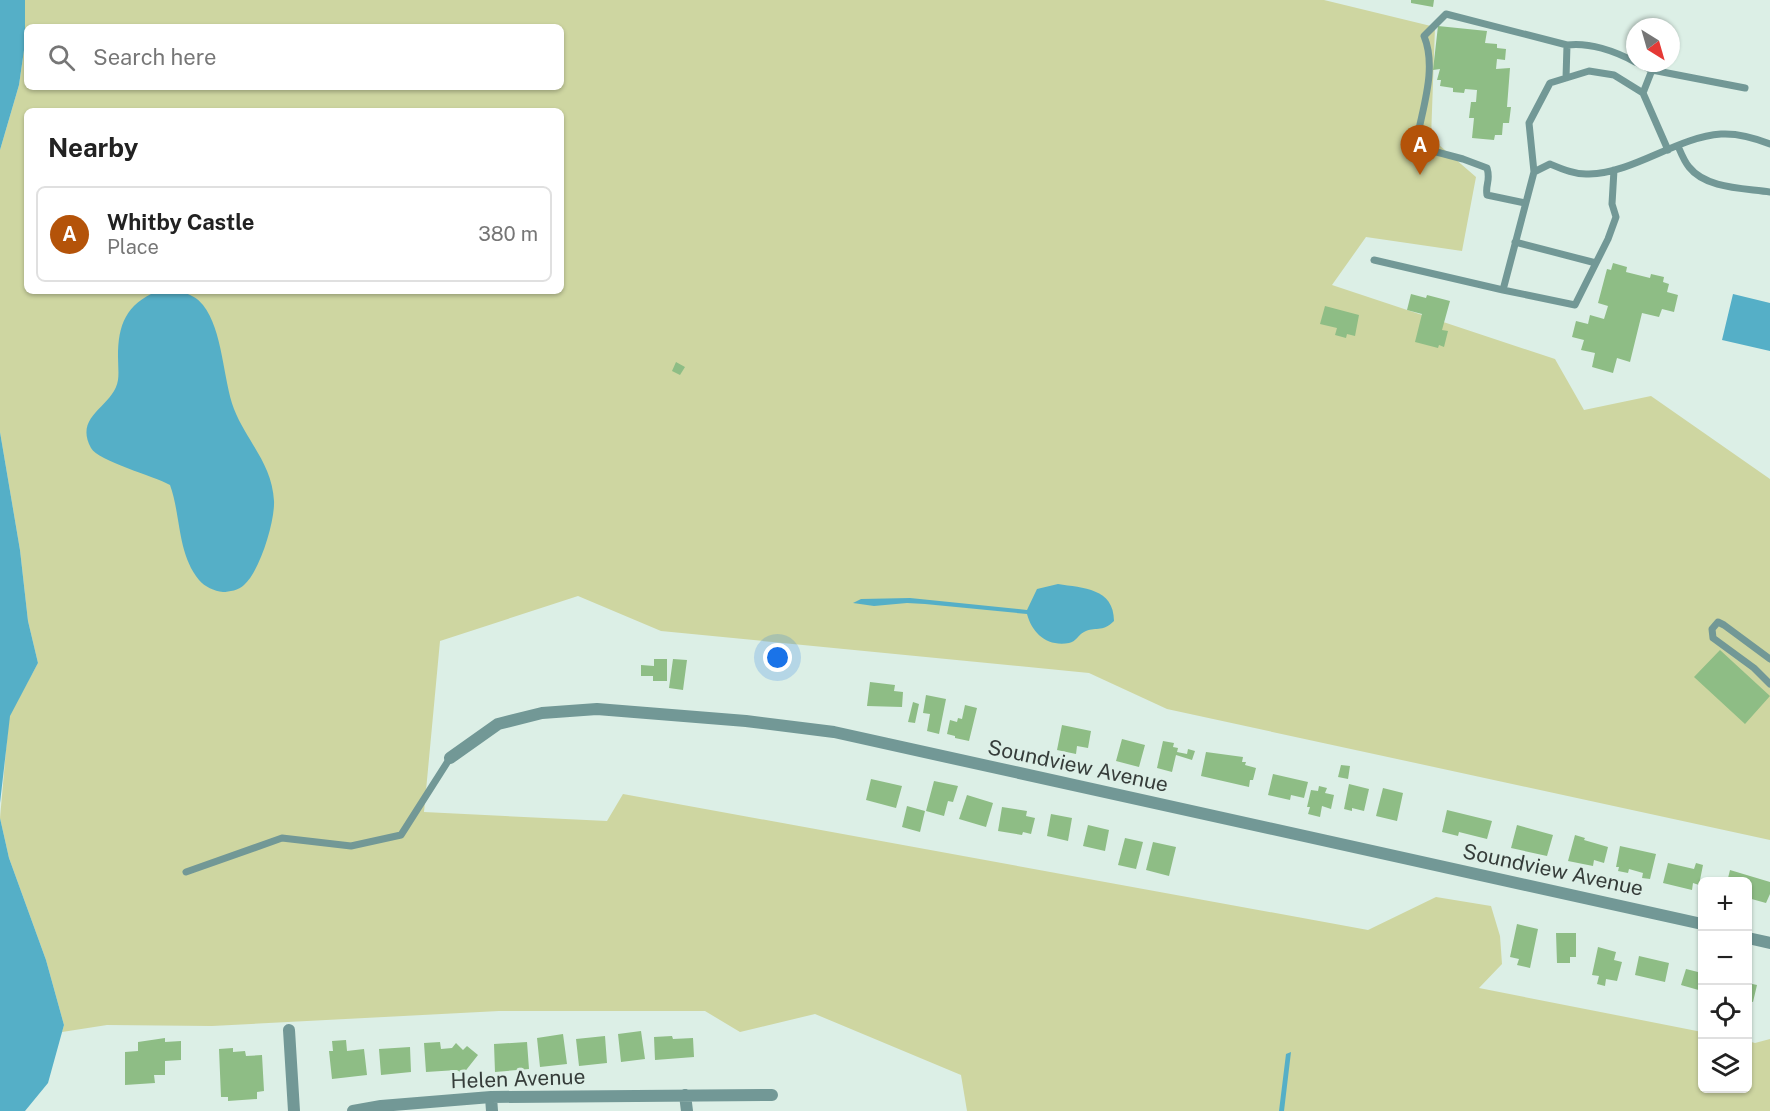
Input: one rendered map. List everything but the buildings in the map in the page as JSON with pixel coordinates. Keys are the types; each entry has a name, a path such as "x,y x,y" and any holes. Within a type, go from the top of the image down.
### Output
{"street":[{"name":"Soundview Avenue","path":"450,758 498,724 542,712 586,709 746,721 834,732 1698,923"},
{"path":"1752,939 1770,943"},
{"path":"289,1030 294,1111"},
{"path":"684,1095 687,1111"},
{"name":"Helen Avenue","path":"353,1111 381,1106 490,1097 772,1095"},
{"path":"490,1097 492,1111"}],"lane":[{"path":"1526,200 1487,195 1486,190 1490,178 1487,168 1429,150 1417,139 1430,62 1428,45 1424,36 1446,14 1567,45 1578,43 1626,57"},
{"path":"1566,78 1567,45"},
{"path":"1503,290 1534,172 1529,123 1550,83 1589,71 1614,75 1643,93 1668,150"},
{"path":"1643,93 1651,72"},
{"path":"1662,72 1745,88"},
{"path":"1534,172 1550,164 1567,171 1589,175 1614,170 1678,146 1721,134 1749,136 1770,144"},
{"path":"1678,146 1689,168 1704,179 1716,184 1770,192"},
{"path":"1374,260 1575,304 1608,239 1616,217 1612,204 1614,170"},
{"path":"1515,242 1596,264"},
{"path":"1770,659 1724,625 1718,622 1712,629 1713,638 1754,668 1770,684"},
{"path":"186,872 282,838 351,846 401,835 450,758"}],"green space":[{"path":"25,0 1324,0 1435,27 1431,138 1476,177 1462,251 1366,237 1332,285 1555,359 1584,410 1651,396 1770,479 1770,840 1167,709 1089,673 661,631 578,596 440,641 424,812 607,821 623,794 1368,930 1436,897 1491,906 1500,936 1502,964 1479,988 1698,1031 1698,1093 1752,1093 1752,1042 1770,1039 1770,1111 967,1111 961,1075 815,1014 740,1032 705,1011 499,1011 212,1026 107,1025 62,1032 64,1025 46,960 9,858 0,818 9,716 38,663 28,621 20,550 0,432 0,150 19,85 24,50 24,90 564,90 564,24 25,24"}],"water":[{"path":"0,0 25,0 24,50 19,85 0,150"},
{"path":"152,294 188,294 198,300 210,315 219,341 234,409 269,475 274,510 269,533 256,569 242,587 234,590 216,591 204,585 192,569 183,546 170,485 104,458 91,448 87,437 87,427 91,419 110,397 118,380 118,345 122,325 131,309"},
{"path":"1733,294 1770,303 1770,351 1722,340"},
{"path":"0,432 20,550 28,621 38,663 10,716 0,803"},
{"path":"1058,584 1087,589 1103,596 1113,610 1114,621 1106,627 1084,632 1075,640 1061,644 1047,641 1037,633 1027,614 925,604 874,606 853,603 861,599 910,598 1027,610 1037,589"},
{"path":"0,818 9,858 46,960 64,1025 48,1083 25,1111 0,1111"},
{"path":"1291,1052 1284,1111 1279,1111 1286,1054"}],"place":[{"name":"Whitby Castle","path":"1420,175"}]}
